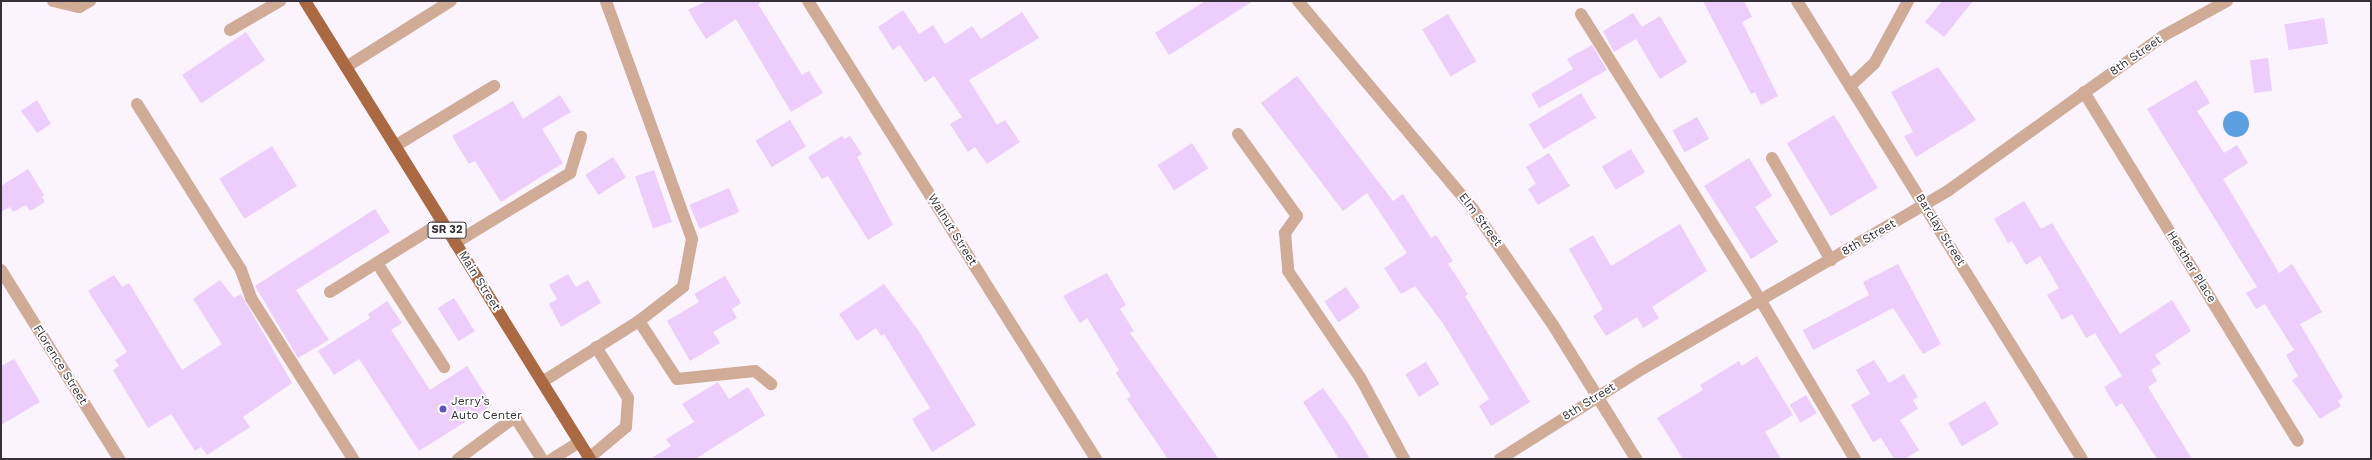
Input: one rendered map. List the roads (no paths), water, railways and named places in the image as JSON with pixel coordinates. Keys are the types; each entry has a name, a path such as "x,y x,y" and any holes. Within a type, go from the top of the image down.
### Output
{"main road":[{"name":"Main Street","path":"305,1 589,458"}],"street":[{"path":"53,1 79,7 90,1"},
{"path":"230,30 280,1"},
{"path":"346,67 451,1"},
{"path":"542,382 639,321 684,287 692,239 606,1"},
{"name":"Walnut Street","path":"808,1 1096,459"},
{"name":"Elm Street","path":"1298,1 1473,209 1546,313 1636,459"},
{"name":"Barclay Street","path":"1798,1 2082,459"},
{"path":"1850,86 1874,64 1908,1"},
{"name":"8th Street","path":"1500,459 1598,397 1924,205 2000,156 2084,92 2163,36 2227,1"},
{"path":"1582,14 1761,300 1855,459"},
{"path":"395,146 494,86"},
{"name":"Heather Place","path":"2084,92 2298,441"},
{"path":"137,104 242,270 251,298 353,459"},
{"path":"1238,134 1297,216 1285,233 1288,271 1360,379 1404,459"},
{"path":"455,243 570,173 580,137"},
{"path":"1772,158 1831,260"},
{"path":"330,292 442,222"},
{"path":"377,263 444,367"},
{"name":"Florence Street","path":"1,270 119,459"},
{"path":"639,321 678,379 755,371 771,384"},
{"path":"589,458 626,427 628,398 596,347"},
{"path":"458,459 515,417 542,459"},
{"path":"552,459 579,442"}],"water":[{"path":"2236,111 2245,115 2249,124 2245,133 2236,137 2227,133 2223,124 2227,115"}],"place":[{"name":"Jerry’s Auto Center","path":"443,409"}]}
